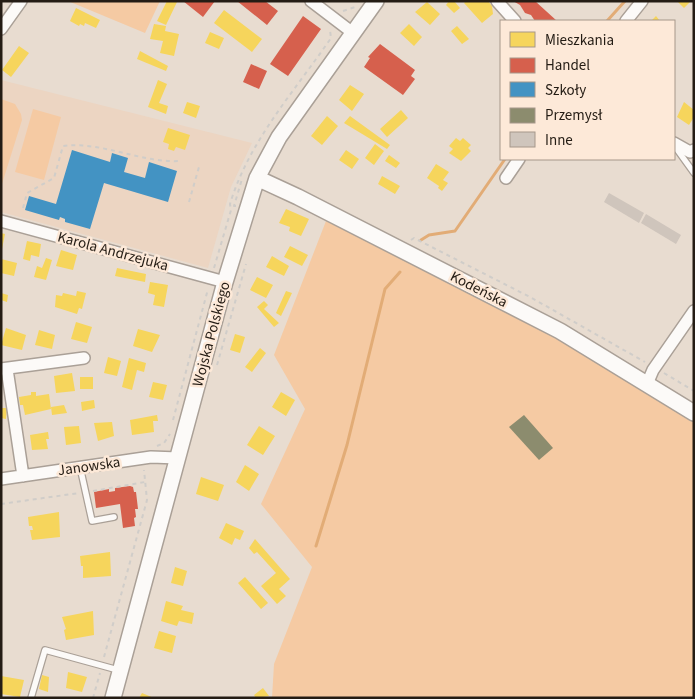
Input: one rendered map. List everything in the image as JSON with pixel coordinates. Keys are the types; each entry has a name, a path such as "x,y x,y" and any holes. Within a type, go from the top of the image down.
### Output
{"main road":[{"name":"Wojska Polskiego","path":"113,698 225,282 257,178 278,139 376,1"},
{"name":"Kodeńska","path":"257,178 298,197 560,331 694,413"}],"street":[{"path":"1,29 22,1"},
{"path":"311,1 353,33"},
{"path":"497,1 514,20"},
{"path":"627,20 642,1"},
{"path":"675,144 690,152 694,150"},
{"path":"506,178 518,160"},
{"name":"Karola Andrzejuka","path":"1,221 225,282"},
{"path":"647,384 653,370 694,311"},
{"path":"23,476 4,369 84,358"},
{"name":"Janowska","path":"1,479 142,458 178,458"}],"lane":[{"path":"675,144 694,173"},
{"path":"80,467 92,520 114,517"},
{"path":"31,698 45,650 120,671"}],"path":[{"path":"23,208 27,193 54,178 63,146 81,144 163,162 180,161"},
{"path":"189,202 199,167"},
{"path":"154,447 164,443 171,434"},
{"path":"93,698 147,500 142,458"},
{"path":"1,504 145,482"}],"shaded area":[{"path":"68,1 160,1 145,33"},
{"path":"1,80 252,143 231,187 208,268 1,212"},
{"path":"1,99 15,104 22,120 1,187"},
{"path":"33,109 61,117 44,180 15,172"},
{"path":"326,221 570,345 694,422 694,698 272,698 274,664 312,567 261,504 305,409 274,355"}],"building: Mieszkania":[{"path":"167,1 177,2 166,25 157,21"},
{"path":"449,1 454,1 460,8 454,13 446,5"},
{"path":"466,1 488,1 492,6 493,14 482,23 464,3"},
{"path":"677,1 691,1 684,8"},
{"path":"427,2 440,14 430,25 415,12"},
{"path":"76,8 100,20 96,28 85,23 84,26 80,24 79,26 70,21"},
{"path":"224,10 262,39 252,52 214,23"},
{"path":"154,24 166,26 165,31 179,34 174,56 160,53 163,41 150,39"},
{"path":"409,24 422,37 414,46 400,33"},
{"path":"457,26 469,39 462,44 451,31"},
{"path":"210,32 224,38 219,49 205,43"},
{"path":"19,46 29,53 11,77 2,70"},
{"path":"140,51 168,66 166,71 137,59"},
{"path":"158,80 167,84 159,103 168,106 166,114 148,107"},
{"path":"350,85 364,94 352,111 339,100"},
{"path":"187,102 200,106 196,118 183,113"},
{"path":"684,102 694,110 694,117 689,125 677,117"},
{"path":"401,110 408,118 387,137 380,129"},
{"path":"327,116 338,126 322,145 311,136"},
{"path":"350,116 390,145 387,149 344,123"},
{"path":"168,128 190,135 185,150 176,147 174,151 168,149 169,144 163,142"},
{"path":"456,138 460,141 463,138 471,145 468,148 471,151 461,161 449,153 453,149 449,146"},
{"path":"375,144 384,151 374,165 365,158"},
{"path":"346,150 359,159 352,169 339,160"},
{"path":"389,155 400,163 396,168 385,161"},
{"path":"436,164 449,172 443,180 448,183 442,191 438,188 439,186 427,178"},
{"path":"382,176 400,186 395,194 378,184"},
{"path":"286,209 309,219 301,236 289,231 290,227 279,223"},
{"path":"1,233 5,234 2,249 1,249"},
{"path":"27,241 41,244 39,257 31,255 30,261 23,259"},
{"path":"290,246 308,255 302,266 284,257"},
{"path":"61,250 77,255 73,270 56,266"},
{"path":"272,256 289,266 284,276 266,267"},
{"path":"46,258 52,260 46,280 34,277 37,266 42,268"},
{"path":"1,259 17,263 14,276 1,273"},
{"path":"117,268 146,274 145,282 115,276"},
{"path":"257,277 273,285 266,298 250,290"},
{"path":"150,282 168,285 164,307 153,305 155,295 148,293"},
{"path":"77,291 86,293 82,309 79,308 77,314 55,307 56,295 62,296 63,293 76,296"},
{"path":"286,291 292,293 281,316 276,313"},
{"path":"1,293 8,295 7,302 1,300"},
{"path":"264,301 268,305 264,309 279,323 274,327 257,307"},
{"path":"76,322 92,327 87,343 71,339"},
{"path":"6,328 26,335 22,350 1,345"},
{"path":"138,329 160,335 152,352 133,346"},
{"path":"39,330 55,335 52,349 35,345"},
{"path":"235,334 245,337 240,353 230,350"},
{"path":"260,348 266,353 252,372 245,367"},
{"path":"108,357 121,361 117,376 104,373"},
{"path":"129,358 146,363 144,372 137,370 132,390 122,387"},
{"path":"72,373 75,391 56,393 54,376"},
{"path":"80,377 93,377 93,389 80,389"},
{"path":"153,382 167,385 163,400 149,397"},
{"path":"31,392 36,392 36,396 49,394 51,409 25,415 23,405 20,405 19,397 31,395"},
{"path":"281,392 295,400 286,416 272,407"},
{"path":"94,400 95,408 82,411 81,402"},
{"path":"64,405 67,413 52,415 51,407"},
{"path":"1,408 7,408 6,419 1,418"},
{"path":"157,415 158,421 153,421 154,432 132,435 130,420"},
{"path":"112,422 114,436 98,441 94,423"},
{"path":"79,426 81,443 66,445 64,427"},
{"path":"259,426 275,436 263,455 247,445"},
{"path":"48,432 49,439 46,439 48,449 32,450 30,435"},
{"path":"245,465 259,474 249,491 236,482"},
{"path":"201,477 224,485 218,501 196,494"},
{"path":"59,512 60,537 32,540 30,530 33,530 32,526 29,526 28,517"},
{"path":"226,523 244,531 240,540 235,538 232,545 219,538"},
{"path":"255,539 290,579 279,589 286,596 277,604 261,586 276,573 257,552 254,554 249,548"},
{"path":"110,552 111,576 83,578 83,566 81,566 80,556"},
{"path":"175,567 187,571 183,586 171,583"},
{"path":"245,577 268,603 261,609 238,583"},
{"path":"166,601 183,606 181,610 194,613 192,624 179,621 177,626 161,621"},
{"path":"93,611 94,635 66,640 64,630 66,629 62,617"},
{"path":"159,631 176,636 172,653 154,648"},
{"path":"68,672 87,677 82,692 66,688"},
{"path":"42,675 49,677 48,692 39,689"},
{"path":"1,676 24,680 20,697 1,694"},
{"path":"263,688 269,696 256,698 254,695"},
{"path":"142,693 154,698 139,698"}],"building: Handel":[{"path":"183,1 215,1 203,17"},
{"path":"237,1 265,1 278,11 267,25"},
{"path":"513,1 535,1 556,20 534,20 531,15 525,13 520,5"},
{"path":"303,16 321,29 288,76 270,64"},
{"path":"380,44 415,70 411,76 415,79 403,95 364,67 370,58 368,57"},
{"path":"251,64 267,71 259,89 243,82"},
{"path":"130,486 136,492 138,509 135,509 135,526 123,528 120,504 96,508 94,492 109,489 109,492 115,491 115,488"}],"building: Szkoły":[{"path":"72,150 110,162 112,153 128,158 124,172 145,178 149,162 177,171 168,202 104,183 90,229 65,222 65,219 60,217 59,220 25,210 29,196 56,204"}],"building: Przemysł":[{"path":"524,415 553,448 539,460 509,427"}],"building: Inne":[{"path":"609,193 644,213 639,223 604,202"},
{"path":"646,214 681,235 676,244 641,223"}],"waterway":[{"path":"608,20 625,1"},
{"path":"421,240 429,235 455,231 504,160"},
{"path":"316,546 347,445 385,289 400,272"}]}
